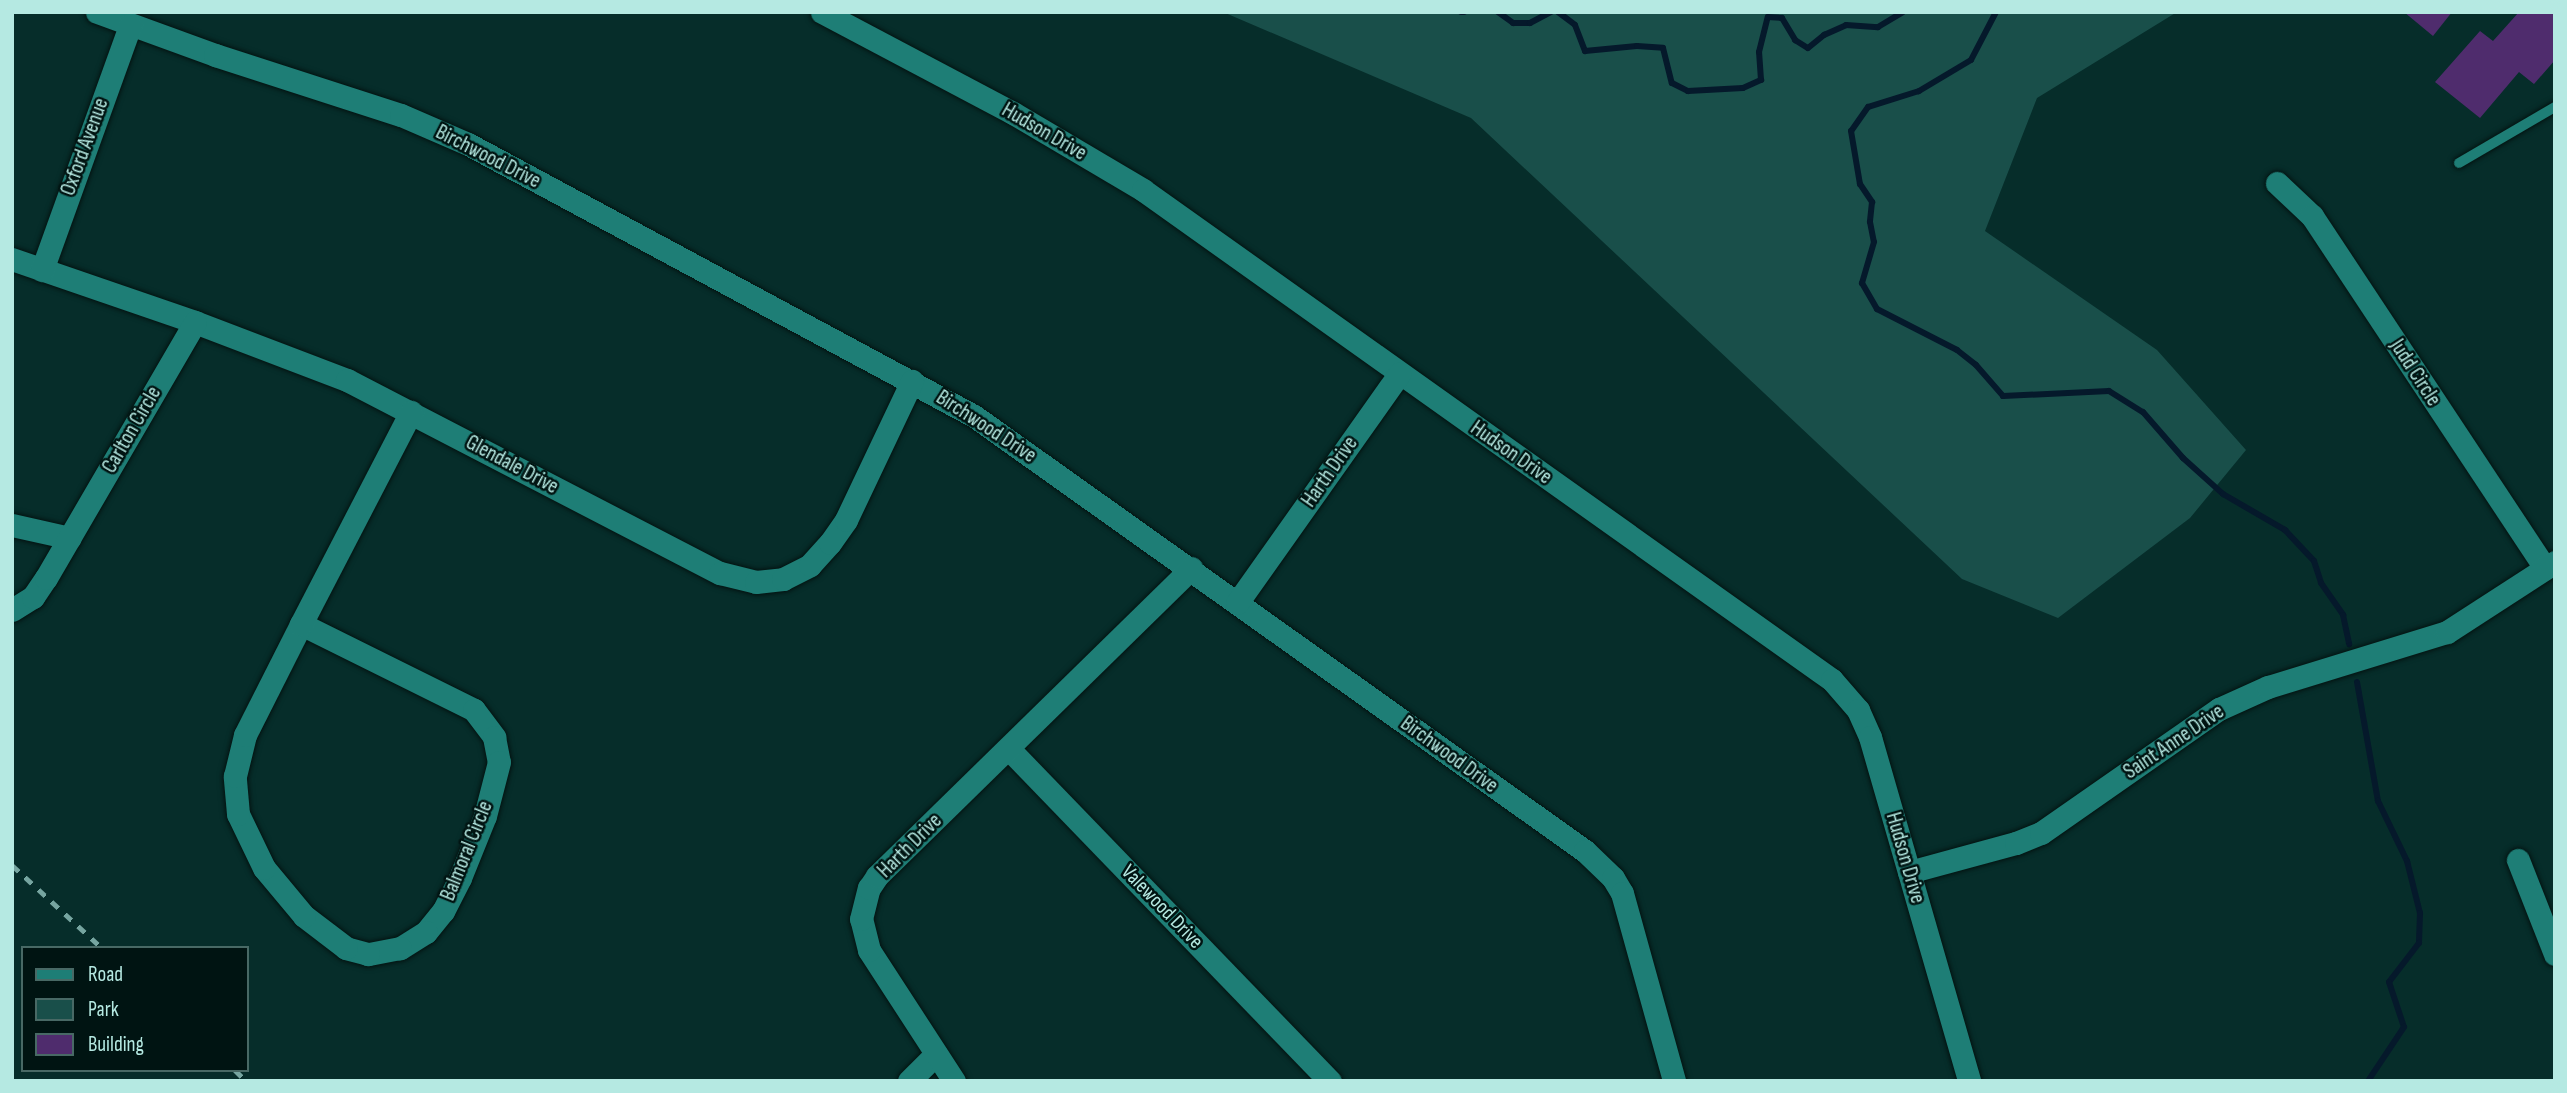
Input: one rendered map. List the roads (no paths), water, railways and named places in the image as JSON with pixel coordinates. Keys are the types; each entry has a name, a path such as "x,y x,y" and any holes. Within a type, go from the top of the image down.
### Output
{"street":[{"name":"Birchwood Drive","path":"97,12 401,115 468,144 974,416 1585,851 1613,878 1622,893 1674,1081"},
{"name":"Hudson Drive","path":"822,12 1013,113 1143,190 1832,680 1858,710 1870,737 1969,1081"},
{"name":"Oxford Avenue","path":"42,270 130,25"},
{"name":"Judd Circle","path":"2277,183 2312,216 2550,565"},
{"name":"Glendale Drive","path":"12,259 195,322 347,380 720,573 756,582 783,579 810,565 830,543 846,520 912,381"},
{"name":"Carlton Circle","path":"12,610 33,597 195,322"},
{"name":"Harth Drive","path":"1237,603 1399,374"},
{"name":"Balmoral Circle","path":"301,624 474,710 494,737 499,762 485,816 460,878 443,911 426,932 400,948 368,954 346,948 304,916 264,868 238,814 235,776 245,735 301,624 411,412"},
{"path":"12,525 70,538"},
{"name":"Saint Anne Drive","path":"1909,872 2016,843 2041,833 2219,709 2268,687 2447,632 2550,565"},
{"name":"Harth Drive","path":"954,1081 869,950 861,919 869,888 877,876 1191,568"},
{"name":"Valewood Drive","path":"1002,756 1330,1081"},
{"path":"2518,860 2555,954"},
{"path":"909,1081 936,1054"}],"lane":[{"path":"2459,163 2555,107"}],"waterway":[{"path":"1498,12 1513,23 1530,23 1551,12"},
{"path":"1558,12 1575,25 1585,51 1637,46 1663,48 1672,83 1688,91 1743,88 1761,80 1759,52 1768,17 1782,18 1795,40 1808,48 1824,35 1846,25 1878,27 1903,12"},
{"path":"1996,12 1971,60 1919,91 1868,107 1851,131 1860,184 1872,202 1870,222 1874,242 1862,283 1877,309 1957,350 1976,365 2003,396 2109,391 2143,412 2183,458 2223,494 2285,530 2314,561 2321,583 2343,615 2349,644"},
{"path":"2357,682 2378,801 2407,861 2420,913 2419,943 2389,982 2404,1027 2368,1081"}],"railway":[{"path":"12,865 100,946"},
{"path":"237,1072 246,1081"}]}
